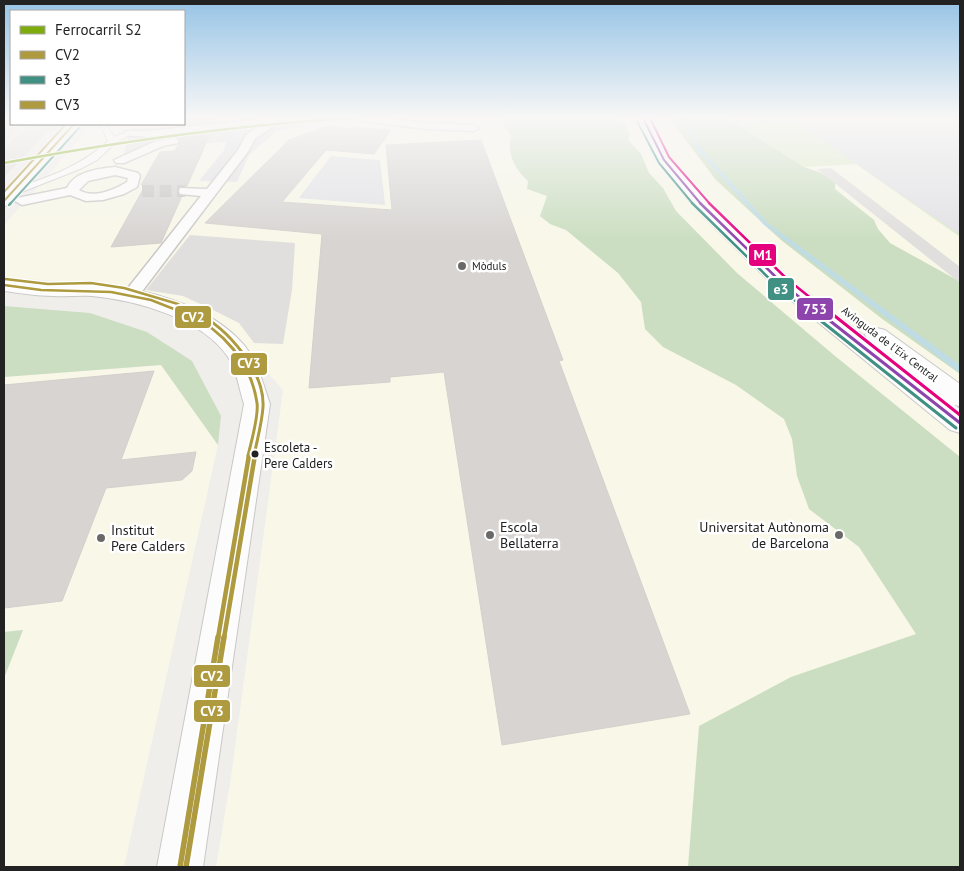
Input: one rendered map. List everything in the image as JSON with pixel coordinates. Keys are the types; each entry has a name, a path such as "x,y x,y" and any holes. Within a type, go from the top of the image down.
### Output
{"street":[{"path":"12,199 45,159"},
{"path":"118,166 120,159"},
{"path":"72,191 81,180 118,166 131,159"},
{"path":"134,291 237,159"},
{"name":"Avinguda de l'Eix Central","path":"663,159 700,203 783,284 960,423"},
{"name":"Avinguda de l'Eix Central","path":"682,159 718,199 801,278 960,397"},
{"path":"12,199 72,191 82,196 90,197 110,194 133,184 134,176 124,172 118,166"},
{"path":"127,188 142,191"},
{"path":"185,190 209,193"},
{"path":"4,285 50,290 94,290 133,297 187,315 224,338 237,352 244,365 258,404 180,867"}],"lane":[{"path":"12,199 93,159"}],"shaded area":[{"path":"4,159 22,159 4,177"},
{"path":"62,159 960,159 960,867 216,867 231,777 283,390 227,328 187,305 125,287 4,277 4,225"},
{"path":"217,159 247,159 237,182 199,181"},
{"path":"329,159 380,160 385,205 299,198"},
{"path":"849,159 960,159 960,235"},
{"path":"831,168 960,267 960,283 817,169"},
{"path":"190,235 295,243 292,290 283,344 254,343 239,323 211,309 183,296 146,290"},
{"name":"Institut Pere Calders","path":"162,365 218,445 124,867 4,867 4,678 23,630 4,632 4,377"}],"green space":[{"path":"643,159 649,173 663,188 676,211 737,273 835,356 960,457 960,867 688,867 699,726 791,677 916,634 859,547 809,509 797,476 792,439 784,419 736,385 663,347 645,329 641,302 618,273 566,230 550,224 540,216 547,196 527,189 528,181 515,166 513,160"},
{"path":"700,159 791,159 835,181 835,189 874,220 878,229 890,243 960,283 960,374 881,318 781,240 716,180"},
{"path":"791,159 960,159 960,237 856,164 804,167"},
{"path":"4,306 90,313 147,332 192,361 221,416 218,445 161,365 4,377"},
{"path":"23,630 4,678 4,632"}],"building":[{"path":"156,159 199,159 187,186 178,187 178,195 182,196 161,243 111,247 146,184 141,185"},
{"path":"270,159 319,159 282,202 392,210 387,159 488,159 563,360 559,361 690,714 502,745 444,372 390,377 390,382 309,388 322,234 205,223"},
{"path":"154,371 121,460 196,452 192,471 182,480 106,488 62,601 4,608 4,385"}],"waterway":[{"path":"708,159 766,224 960,369"}],"tunnel":[{"path":"142,191 185,191"}],"rail line":[{"name":"S2","path":"4,163 28,159"}],"transit line":[{"name":"CV3","path":"4,192 34,159"},
{"name":"CV2","path":"4,201 43,159"},
{"name":"e3","path":"9,205 51,159"},
{"name":"e3","path":"657,159 695,207 779,288 956,428"},
{"name":"753","path":"663,159 700,203 783,284 960,423"},
{"name":"M1","path":"670,159 705,199 787,279 960,415"},
{"name":"CV3","path":"5,279 48,284 96,284 124,288 178,304 203,316 225,332 243,352 256,376 263,405 186,867"},
{"name":"CV2","path":"4,285 41,290 111,292 151,300 170,307 207,325 223,337 240,357 251,384 257,404 180,867"}],"place":[{"name":"Mòduls","path":"462,266"},
{"name":"Escoleta - Pere Calders","path":"255,454"},
{"name":"Escola Bellaterra","path":"490,535"},
{"name":"Universitat Autònoma de Barcelona","path":"839,535"},
{"name":"Institut Pere Calders","path":"101,538"}]}
